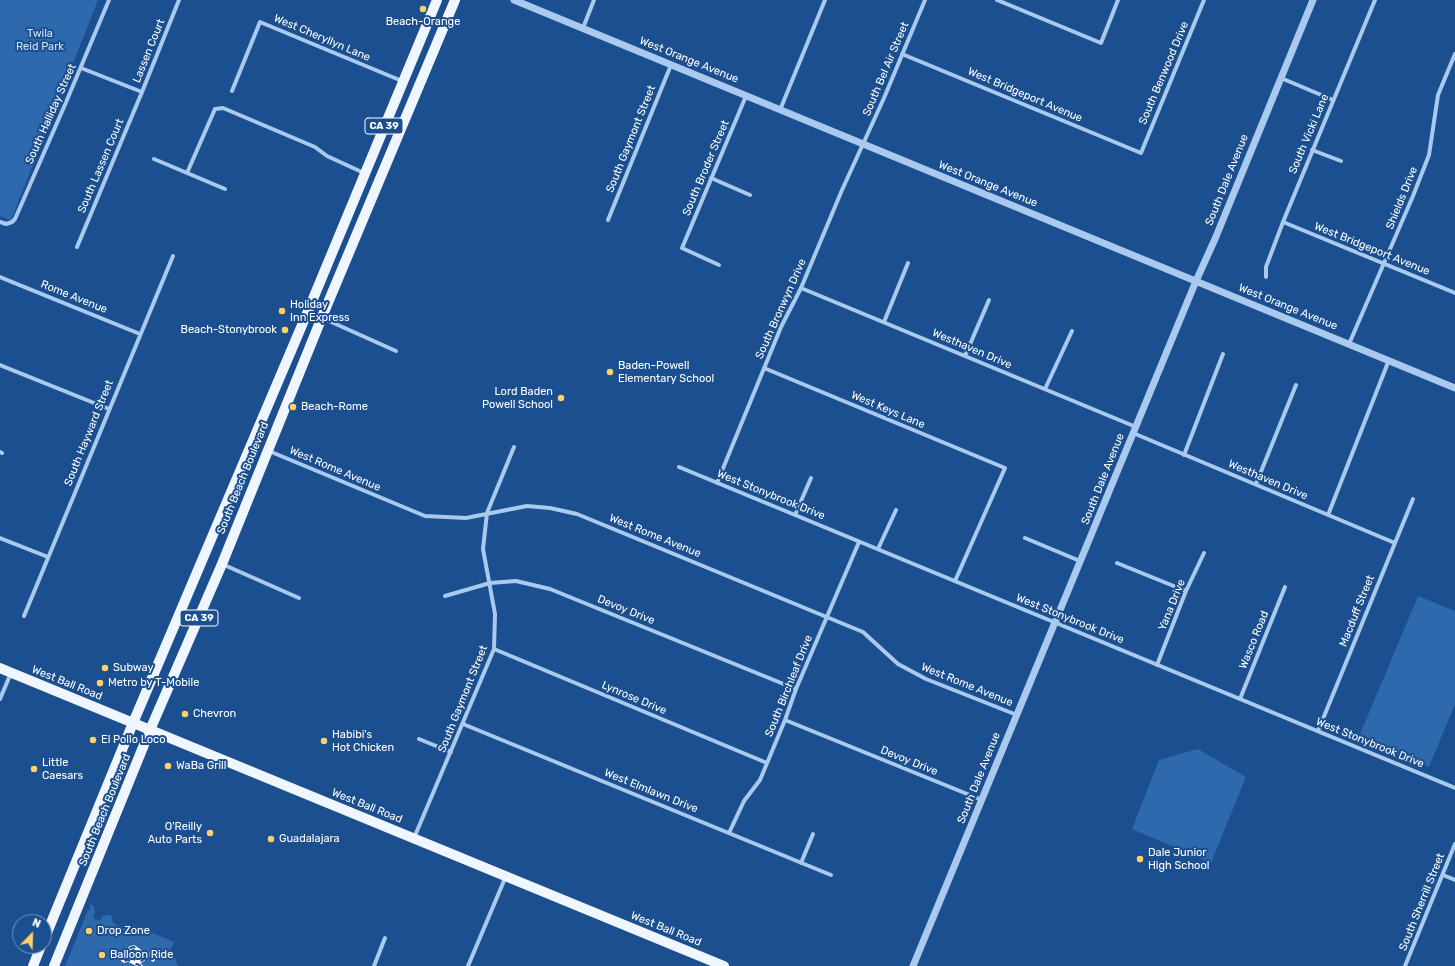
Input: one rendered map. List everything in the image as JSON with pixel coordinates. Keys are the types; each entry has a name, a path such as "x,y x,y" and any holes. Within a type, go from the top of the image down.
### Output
{"main road":[{"name":"South Beach Boulevard","path":"52,920 133,723 308,311 402,81 437,0"},
{"name":"South Beach Boulevard","path":"54,966 150,730 222,564 322,317 456,0"},
{"name":"West Ball Road","path":"0,668 724,966"},
{"path":"33,966 38,954"}],"street":[{"name":"South Halliday Street","path":"0,222 6,224 12,222 14,219 81,68 109,0"},
{"name":"Lassen Court","path":"81,68 142,92 179,0"},
{"name":"West Orange Avenue","path":"514,0 1455,388"},
{"path":"583,28 594,0"},
{"path":"780,110 825,0"},
{"name":"South Bel Air Street","path":"863,144 925,0"},
{"path":"997,0 1100,43 1118,0"},
{"name":"South Benwood Drive","path":"1141,153 1204,0"},
{"name":"South Dale Avenue","path":"913,966 1196,281 1216,239 1313,0"},
{"name":"South Vicki Lane","path":"1266,277 1266,267 1283,222 1375,0"},
{"name":"West Cheryllyn Lane","path":"232,91 260,22 402,81"},
{"name":"West Bridgeport Avenue","path":"902,54 1141,153"},
{"name":"Shields Drive","path":"1349,344 1413,196 1429,155 1438,95 1455,54"},
{"name":"South Gaymont Street","path":"608,220 671,65"},
{"path":"1281,78 1333,100"},
{"name":"South Lassen Court","path":"77,247 142,92"},
{"name":"South Broder Street","path":"719,265 682,248 746,96"},
{"path":"187,173 215,109 223,108 315,148 326,156 364,174"},
{"name":"South Bronwyn Drive","path":"717,483 781,327 801,288 863,144"},
{"path":"1312,150 1341,161"},
{"path":"154,159 224,189"},
{"path":"711,178 750,195"},
{"name":"West Bridgeport Avenue","path":"1283,222 1455,293"},
{"name":"South Hayward Street","path":"24,616 173,256"},
{"path":"884,322 908,264"},
{"name":"Rome Avenue","path":"0,277 140,334"},
{"name":"Westhaven Drive","path":"801,288 1045,390 1134,430 1184,455 1395,543"},
{"path":"965,356 990,300"},
{"path":"308,311 396,351"},
{"path":"1045,390 1072,331"},
{"path":"1184,455 1223,354"},
{"path":"1328,515 1389,360"},
{"path":"0,365 109,409"},
{"name":"West Keys Lane","path":"764,368 1005,468 955,581"},
{"path":"1256,484 1296,385"},
{"name":"South Gaymont Street","path":"414,838 494,649 495,614 483,549 487,514 514,447"},
{"name":"West Rome Avenue","path":"267,450 425,516 466,518 527,506 550,508 577,514 828,616 863,632 898,664 926,679 1017,715"},
{"name":"West Stonybrook Drive","path":"679,467 1455,788"},
{"path":"795,515 811,478"},
{"name":"Macduff Street","path":"1318,731 1413,499"},
{"path":"878,549 896,510"},
{"path":"0,538 48,557"},
{"path":"1025,538 1080,561"},
{"name":"South Birchleaf Drive","path":"729,833 744,802 760,780 796,689 859,542"},
{"name":"Yana Drive","path":"1157,665 1186,591 1204,553"},
{"path":"1117,563 1186,591"},
{"path":"222,564 299,598"},
{"name":"Devoy Drive","path":"445,596 490,583 516,581 550,589 796,689"},
{"name":"Wasco Road","path":"1240,699 1285,587"},
{"name":"Lynrose Drive","path":"494,649 767,763"},
{"path":"0,699 11,673"},
{"name":"Devoy Drive","path":"785,720 982,800"},
{"name":"West Elmlawn Drive","path":"463,724 831,875"},
{"path":"419,738 451,752"},
{"path":"801,863 813,834"},
{"name":"South Sherrill Street","path":"1405,966 1455,844"},
{"path":"1443,875 1455,880"},
{"path":"468,966 506,876"},
{"path":"374,966 385,938"}],"green space":[{"name":"Twila Reid Park","path":"0,0 98,0 11,220 0,216"},
{"path":"1418,596 1455,611 1455,704 1429,767 1358,739"},
{"path":"1198,749 1246,777 1211,863 1132,829 1159,760"},
{"path":"90,904 93,905 95,912 93,918 100,921 102,916 110,915 113,923 124,928 126,924 133,927 134,925 174,942 170,951 178,966 65,966 88,910 90,911"}],"railway":[{"path":"141,966 128,960 124,961 122,956 127,954 130,948 134,947 141,952 143,956 138,958 136,953 133,953 131,958 140,962 150,954 153,957 153,960"}],"place":[{"name":"Beach-Orange","path":"423,9"},
{"name":"Holiday Inn Express","path":"282,311"},
{"name":"Beach-Stonybrook","path":"285,330"},
{"name":"Baden-Powell Elementary School","path":"610,372"},
{"name":"Lord Baden Powell School","path":"561,398"},
{"name":"Beach-Rome","path":"293,407"},
{"name":"Subway","path":"105,668"},
{"name":"Metro by T-Mobile","path":"100,683"},
{"name":"Chevron","path":"185,714"},
{"name":"El Pollo Loco","path":"93,740"},
{"name":"Habibi's Hot Chicken","path":"324,741"},
{"name":"WaBa Grill","path":"168,766"},
{"name":"Little Caesars","path":"34,769"},
{"name":"O'Reilly Auto Parts","path":"210,833"},
{"name":"Guadalajara","path":"271,839"},
{"name":"Dale Junior High School","path":"1140,859"},
{"name":"Drop Zone","path":"89,931"},
{"name":"Balloon Ride","path":"102,955"}]}
